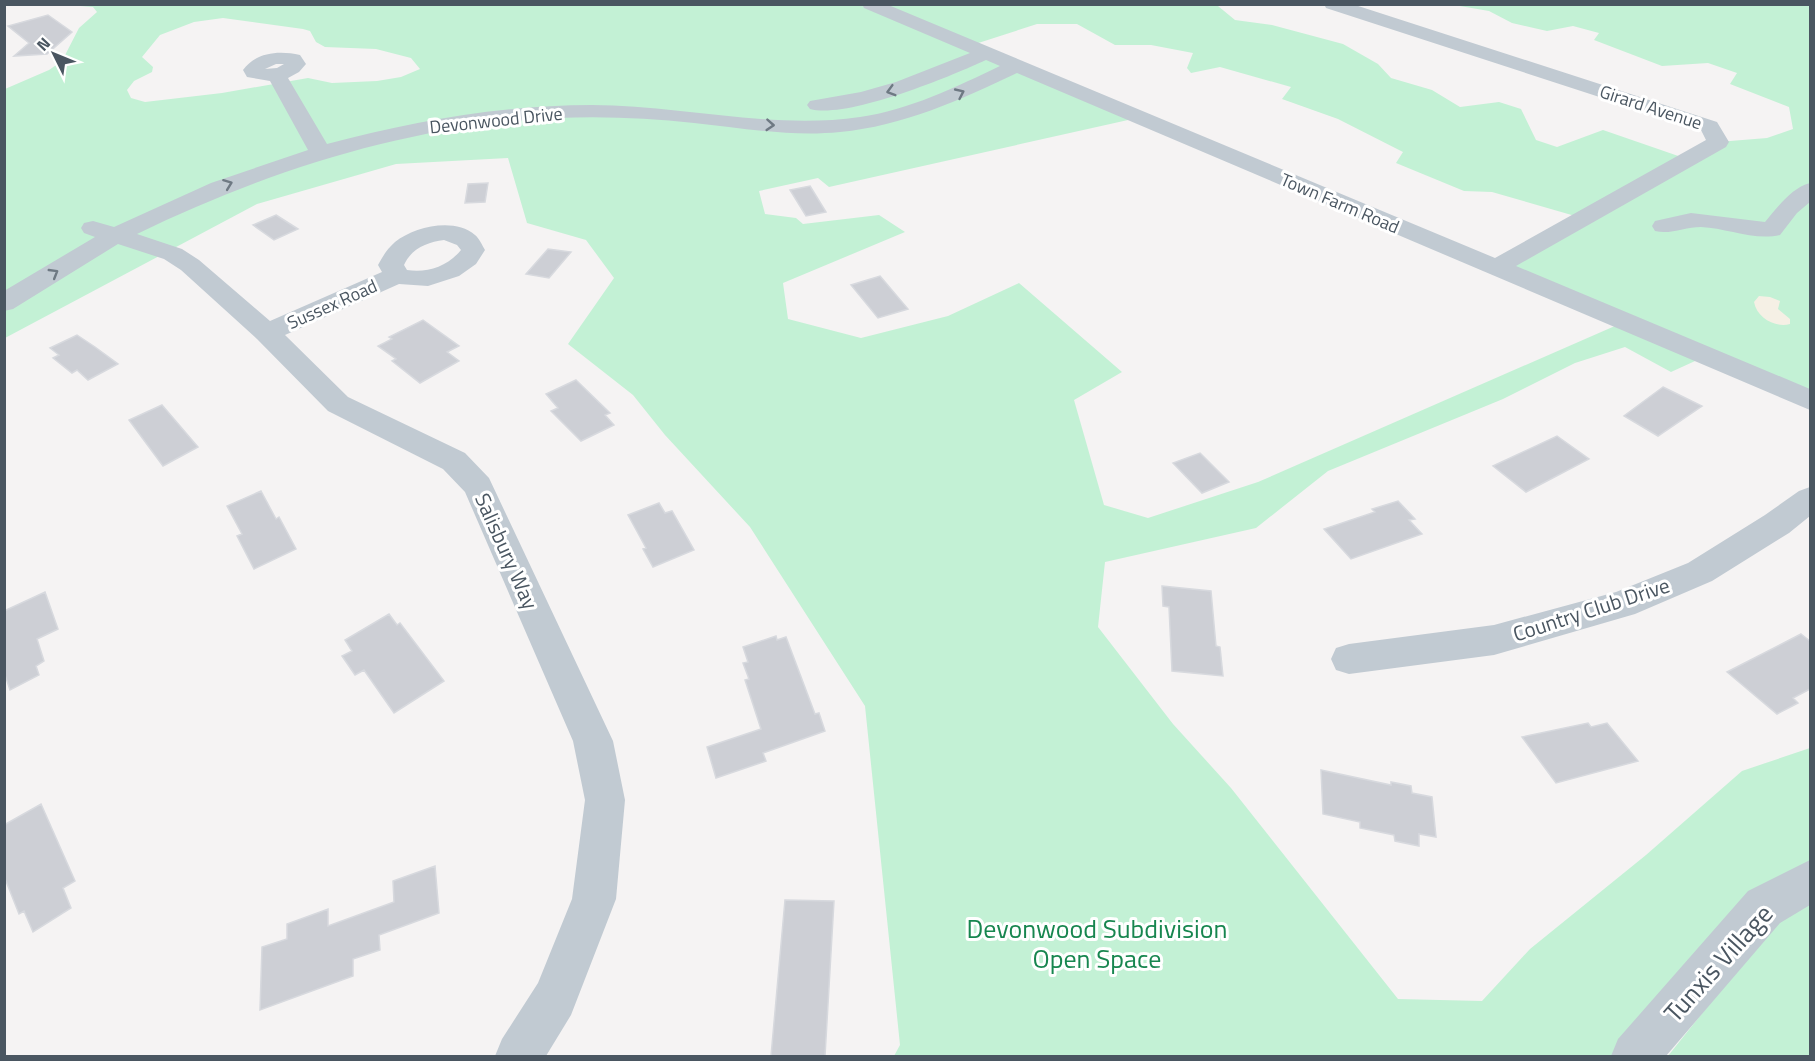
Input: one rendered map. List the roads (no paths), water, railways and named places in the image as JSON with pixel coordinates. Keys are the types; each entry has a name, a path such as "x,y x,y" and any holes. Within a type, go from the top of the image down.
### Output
{"street":[{"name":"Town Farm Road","path":"870,4 1014,67 1810,400"},
{"name":"Girard Avenue","path":"1332,4 1710,126 1718,142 1495,268"},
{"name":"Devonwood Drive","path":"4,279 105,232 224,185 316,145 392,121 589,102 762,108 843,103 892,92 943,73 984,54"},
{"name":"Devonwood Drive","path":"316,145 542,112 633,112 795,127 840,126 899,115 929,106 1014,67"},
{"path":"276,74 316,145"},
{"path":"1664,226 1676,220 1707,219 1756,230 1771,230 1789,208 1810,190"},
{"name":"Devonwood Drive","path":"4,303 105,232"},
{"name":"Salisbury Way","path":"105,232 173,254 190,265 267,333 338,404 454,460 478,486 593,741 605,800 594,899 555,999 519,1056"},
{"name":"Sussex Road","path":"267,333 397,275"},
{"name":"Country Club Drive","path":"1348,660 1494,640 1623,604 1700,572 1777,524 1810,499"},
{"name":"Tunxis Village","path":"1635,1056 1764,907 1810,881"}],"park label":[{"name":"Devonwood Subdivision Open Space","path":"1097,943"}]}
